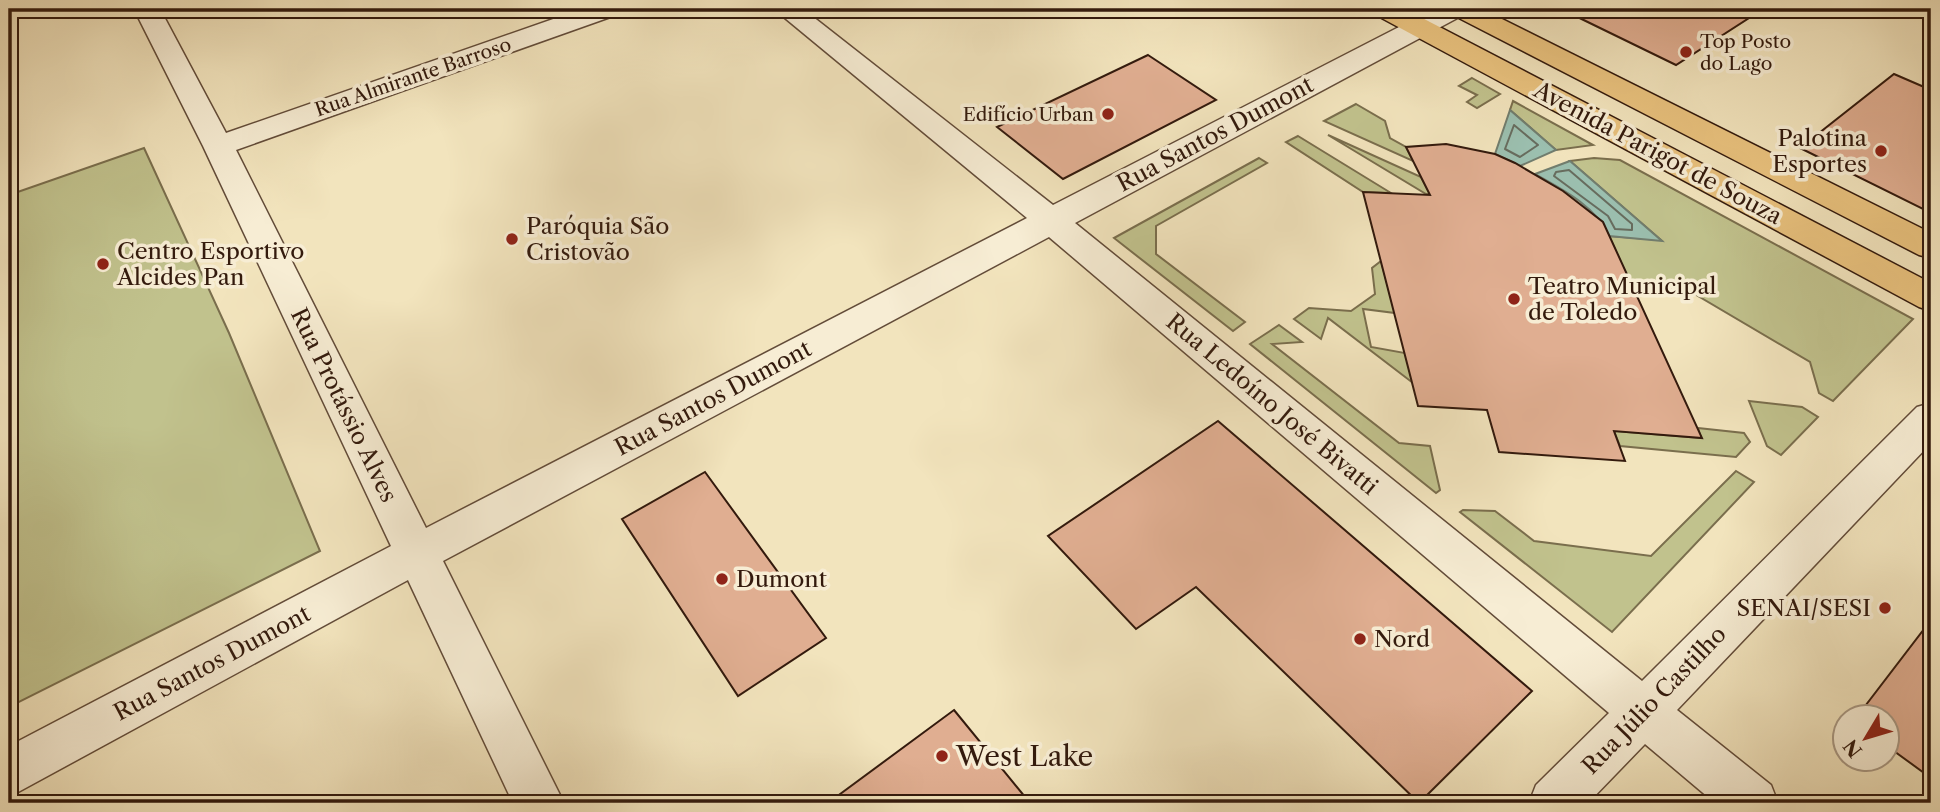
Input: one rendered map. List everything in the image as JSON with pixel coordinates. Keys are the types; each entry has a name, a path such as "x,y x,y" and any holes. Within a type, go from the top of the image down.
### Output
{"main road":[{"name":"Avenida Parigot de Souza","path":"1385,9 1931,298"},
{"name":"Avenida Parigot de Souza","path":"1462,9 1931,248"},
{"path":"1740,196 1712,172 1711,164 1726,158 1740,161 1931,248"}],"street":[{"name":"Rua Protássio Alves","path":"147,9 218,146 539,803"},
{"name":"Rua Almirante Barroso","path":"218,146 607,9"},
{"name":"Rua Ledoíno José Bivatti","path":"787,9 1050,220 1753,803"},
{"name":"Rua Santos Dumont","path":"9,772 416,554 1454,9"},
{"name":"Rua Júlio Castilho","path":"1554,803 1931,418"}],"green space":[{"path":"1472,78 1500,94 1477,108 1467,102 1477,95 1459,86"},
{"path":"1513,101 1593,145 1556,150 1510,110"},
{"path":"1356,104 1385,121 1390,138 1406,147 1413,161 1324,121"},
{"path":"1328,135 1421,177 1430,194 1426,194"},
{"path":"1298,136 1391,193 1363,192 1286,142"},
{"path":"144,148 229,333 320,551 9,707 9,195"},
{"path":"1259,158 1267,163 1156,226 1156,254 1245,322 1233,331 1114,238"},
{"path":"1594,158 1620,160 1913,319 1833,401 1819,393 1810,362 1686,289 1631,285 1609,236 1661,240 1570,161"},
{"path":"1381,261 1395,313 1363,309 1371,347 1405,353 1413,383 1328,318 1321,339 1294,319 1309,308 1351,311 1375,294 1372,268"},
{"path":"1279,325 1302,342 1272,344 1399,443 1430,446 1440,490 1436,493 1250,344"},
{"path":"1749,401 1802,407 1818,417 1781,455 1767,446"},
{"path":"1698,428 1744,433 1750,442 1736,457 1620,446 1614,431 1701,438"},
{"path":"1736,471 1754,482 1612,632 1460,512 1495,511 1534,541 1651,556"}],"water":[{"path":"1510,110 1556,150 1520,166 1495,154"},
{"path":"1570,161 1662,241 1609,236 1596,216 1587,208 1535,174"}],"building":[{"path":"1561,9 1763,9 1676,65"},
{"name":"Edifício Urban","path":"1148,55 1216,100 1063,179 997,127"},
{"path":"1894,74 1931,90 1931,213 1800,148"},
{"name":"Teatro Municipal de Toledo","path":"1446,144 1495,154 1515,163 1563,191 1603,222 1702,438 1614,431 1625,461 1499,452 1487,410 1418,406 1363,192 1430,195 1406,147"},
{"name":"Nord","path":"1218,421 1532,691 1419,803 1196,587 1136,629 1048,536"},
{"name":"Dumont","path":"705,472 826,638 738,696 622,519"},
{"path":"1931,620 1931,778 1902,757 1902,704 1867,704"},
{"name":"West Lake","path":"954,710 1030,803 828,803"}],"place":[{"name":"Top Posto do Lago","path":"1686,52"},
{"name":"Edifício Urban","path":"1108,114"},
{"name":"Palotina Esportes","path":"1881,151"},
{"name":"Paróquia São Cristovão","path":"512,239"},
{"name":"Centro Esportivo Alcides Pan","path":"103,264"},
{"name":"Teatro Municipal de Toledo","path":"1514,299"},
{"name":"Dumont","path":"722,579"},
{"name":"SENAI/SESI","path":"1885,608"},
{"name":"Nord","path":"1360,639"},
{"name":"West Lake","path":"942,756"}]}
